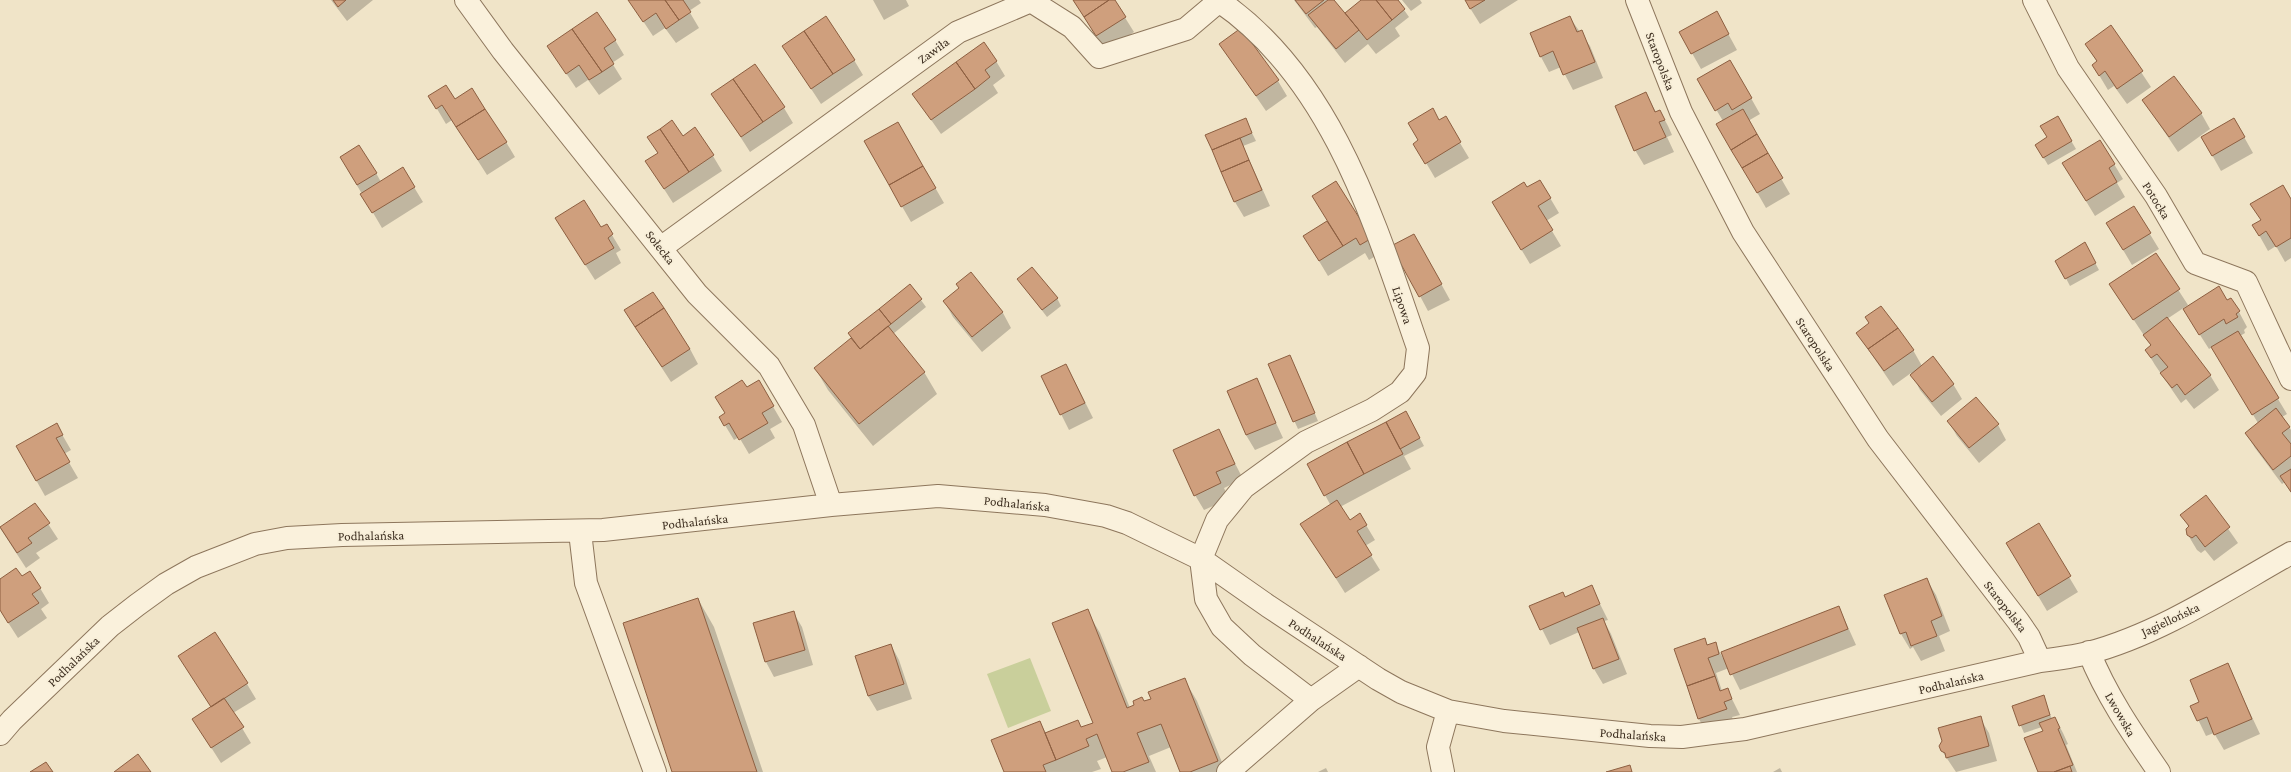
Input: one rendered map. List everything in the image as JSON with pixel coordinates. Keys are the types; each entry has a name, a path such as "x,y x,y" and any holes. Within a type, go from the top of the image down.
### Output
{"street":[{"name":"Sołecka","path":"466,0 503,51 662,247 697,294 769,366 804,425 831,505"},
{"name":"Zawiła","path":"662,247 958,32 1031,1 1072,27 1099,57 1186,29 1219,0"},
{"name":"Lipowa","path":"1201,559 1217,520 1244,487 1306,442 1372,410 1400,392 1415,373 1418,348 1363,192 1339,146 1296,74 1237,13 1219,0"},
{"name":"Staropolska","path":"1637,0 1681,112 1743,232 1878,439 2018,621 2029,637 2040,661"},
{"name":"Potocka","path":"2034,0 2068,68 2156,196 2195,263 2246,282 2291,379"},
{"name":"Podhalańska","path":"0,734 28,704 110,626 166,584 196,567 255,544 303,538 505,532 580,532 831,505 938,496 1045,505 1106,516 1127,523 1201,559 1268,606 1401,692 1448,711 1504,721 1570,729 1650,736 1682,737 1746,729 2040,661"},
{"path":"580,532 586,583 655,772"},
{"name":"Jagiellońska","path":"2040,661 2089,652 2118,643 2184,613 2291,553"},
{"path":"1201,559 1206,599 1222,627 1252,655 1311,700"},
{"name":"Lwowska","path":"2089,652 2096,670 2135,738 2159,772"},
{"path":"1228,772 1311,700 1359,666"},
{"path":"1443,772 1438,747 1448,711"}],"green space":[{"path":"1030,658 1051,711 1008,728 987,674"}],"building":[{"path":"333,0 346,0 338,7"},
{"path":"628,0 665,0 679,20 666,29 656,13 643,22"},
{"path":"665,0 683,0 691,12 679,20"},
{"path":"1073,0 1109,0 1084,17"},
{"path":"1109,0 1115,0 1126,17 1096,36 1084,17"},
{"path":"1295,0 1324,0 1306,14"},
{"path":"1328,0 1334,0 1359,30 1336,49 1308,15"},
{"path":"1361,0 1376,0 1392,20 1367,40 1345,13"},
{"path":"1376,0 1398,0 1405,9 1392,20"},
{"path":"1465,0 1485,0 1470,9"},
{"path":"1717,11 1729,34 1691,54 1679,32"},
{"path":"597,12 616,40 604,48 614,64 602,72 572,29"},
{"path":"826,16 855,60 833,74 804,31"},
{"path":"1570,16 1577,32 1582,30 1595,62 1563,75 1553,51 1540,57 1530,33"},
{"path":"2111,25 2143,71 2117,89 2105,71 2099,76 2092,65 2097,61 2085,44"},
{"path":"1241,28 1279,80 1256,96 1219,44"},
{"path":"572,29 602,72 589,80 579,65 566,74 547,46"},
{"path":"804,31 833,74 811,89 782,46"},
{"path":"984,42 997,61 985,70 990,77 975,89 956,62"},
{"path":"1730,60 1752,98 1732,110 1728,103 1715,111 1697,79"},
{"path":"956,62 975,89 931,120 912,94"},
{"path":"755,64 785,107 763,122 733,79"},
{"path":"2174,76 2202,113 2169,137 2142,100"},
{"path":"733,79 763,122 741,137 711,94"},
{"path":"446,85 455,99 472,88 485,109 456,127 442,105 436,109 428,96"},
{"path":"1646,92 1655,112 1660,110 1665,120 1659,122 1666,137 1634,151 1615,106"},
{"path":"1433,108 1439,120 1446,116 1461,142 1425,164 1413,144 1418,140 1408,123"},
{"path":"485,109 507,142 478,160 456,127"},
{"path":"1743,109 1757,134 1731,150 1716,124"},
{"path":"2058,116 2072,141 2043,158 2035,145 2047,137 2040,126"},
{"path":"1246,118 1252,133 1212,150 1205,135"},
{"path":"2234,118 2245,137 2212,156 2201,137"},
{"path":"672,120 683,136 695,127 714,155 689,172 660,129"},
{"path":"898,122 923,166 889,185 864,141"},
{"path":"660,129 689,172 664,189 645,161 658,153 647,137"},
{"path":"1757,134 1768,153 1742,168 1731,150"},
{"path":"1240,138 1249,160 1221,172 1212,150"},
{"path":"2100,140 2115,164 2109,168 2117,182 2086,201 2062,163"},
{"path":"359,145 377,173 357,185 340,157"},
{"path":"1768,153 1783,178 1757,193 1742,168"},
{"path":"1249,160 1262,190 1234,202 1221,172"},
{"path":"923,166 936,188 901,207 889,185"},
{"path":"403,167 415,187 372,213 360,194"},
{"path":"1540,180 1551,198 1538,206 1553,230 1521,250 1492,202 1524,182 1527,187"},
{"path":"1336,181 1372,238 1360,245 1356,238 1343,246 1312,196"},
{"path":"2283,185 2291,199 2291,238 2276,247 2266,231 2259,236 2252,225 2261,220 2250,204"},
{"path":"584,200 601,227 607,224 613,234 608,238 614,248 585,265 555,218"},
{"path":"2134,206 2151,233 2123,250 2106,223"},
{"path":"1327,221 1343,246 1319,261 1303,236"},
{"path":"1414,234 1442,284 1419,297 1391,246"},
{"path":"2085,242 2096,263 2065,279 2055,261"},
{"path":"2156,253 2180,289 2133,320 2109,284"},
{"path":"1032,267 1058,298 1042,310 1017,279"},
{"path":"971,272 1003,312 972,337 943,301 959,288 956,284"},
{"path":"910,284 922,299 891,324 879,309"},
{"path":"2219,286 2227,300 2231,298 2240,311 2236,314 2238,317 2226,324 2224,319 2199,335 2183,309"},
{"path":"653,292 664,308 635,327 624,310"},
{"path":"1881,306 1898,328 1868,349 1856,333 1869,323 1865,317"},
{"path":"664,308 690,349 662,367 635,327"},
{"path":"879,309 891,324 860,349 848,333"},
{"path":"2167,317 2211,375 2185,395 2177,384 2172,388 2160,373 2168,367 2157,354 2151,358 2145,350 2151,345 2143,335"},
{"path":"888,326 925,372 859,424 814,368 851,338 860,349"},
{"path":"1898,328 1914,350 1884,371 1868,349"},
{"path":"2238,331 2279,398 2252,415 2211,347"},
{"path":"1290,355 1315,413 1293,422 1268,364"},
{"path":"1933,356 1954,384 1932,402 1910,375"},
{"path":"1066,364 1085,403 1060,415 1041,376"},
{"path":"1257,378 1276,423 1246,435 1227,391"},
{"path":"742,380 747,387 759,380 774,406 762,413 768,423 739,440 729,423 724,426 719,417 725,413 715,397"},
{"path":"1976,397 1999,424 1969,448 1947,421"},
{"path":"2276,408 2290,427 2282,433 2291,444 2291,456 2273,470 2245,433"},
{"path":"1406,411 1420,438 1400,449 1386,422"},
{"path":"1386,422 1403,454 1364,474 1347,442"},
{"path":"57,423 63,435 56,438 70,462 36,481 16,446"},
{"path":"1219,429 1235,464 1216,472 1221,483 1194,496 1173,450"},
{"path":"1347,442 1364,474 1324,496 1307,464"},
{"path":"2291,469 2291,492 2280,476"},
{"path":"2206,495 2230,527 2205,547 2196,535 2192,538 2187,535 2186,529 2189,526 2180,515"},
{"path":"1337,500 1350,520 1360,513 1367,525 1357,531 1372,555 1336,578 1300,524"},
{"path":"35,503 50,523 28,538 32,543 17,553 0,527"},
{"path":"2039,523 2071,576 2038,596 2006,543"},
{"path":"16,568 22,576 30,571 41,588 32,594 39,603 8,623 0,610 0,579"},
{"path":"1927,578 1942,616 1931,621 1937,636 1911,646 1906,632 1900,634 1884,595"},
{"path":"1592,585 1600,604 1540,630 1529,606 1563,592 1565,597"},
{"path":"698,598 757,772 672,772 623,623"},
{"path":"1839,606 1848,629 1730,675 1721,652"},
{"path":"1088,609 1127,708 1134,705 1133,701 1142,697 1144,701 1151,699 1148,692 1185,678 1218,761 1190,772 1180,772 1161,724 1137,733 1149,762 1123,772 1112,772 1097,734 1086,739 1089,746 1056,760 1045,733 1078,720 1081,727 1093,723 1052,623"},
{"path":"794,611 805,650 765,662 753,623"},
{"path":"1603,618 1619,659 1593,669 1577,628"},
{"path":"215,632 248,683 211,707 178,656"},
{"path":"1705,638 1707,645 1716,642 1719,654 1708,658 1715,676 1687,686 1674,649"},
{"path":"891,644 904,684 868,696 855,656"},
{"path":"2228,663 2252,719 2214,735 2207,717 2197,721 2190,706 2199,702 2190,680"},
{"path":"1715,676 1720,691 1728,688 1732,699 1724,702 1727,709 1698,719 1687,686"},
{"path":"2044,695 2050,715 2019,726 2012,706"},
{"path":"224,698 244,727 211,748 192,719"},
{"path":"1981,716 1989,746 1946,758 1945,753 1941,751 1939,746 1942,741 1938,728"},
{"path":"2055,717 2060,728 2058,729 2073,765 2054,772 2038,772 2024,738 2043,731 2039,723"},
{"path":"1040,721 1056,760 1043,765 1046,772 1004,772 991,740"},
{"path":"138,754 151,772 114,772"},
{"path":"46,762 53,772 30,772"},
{"path":"1630,765 1632,772 1606,772"},
{"path":"2070,766 2072,772 2054,772"}]}
